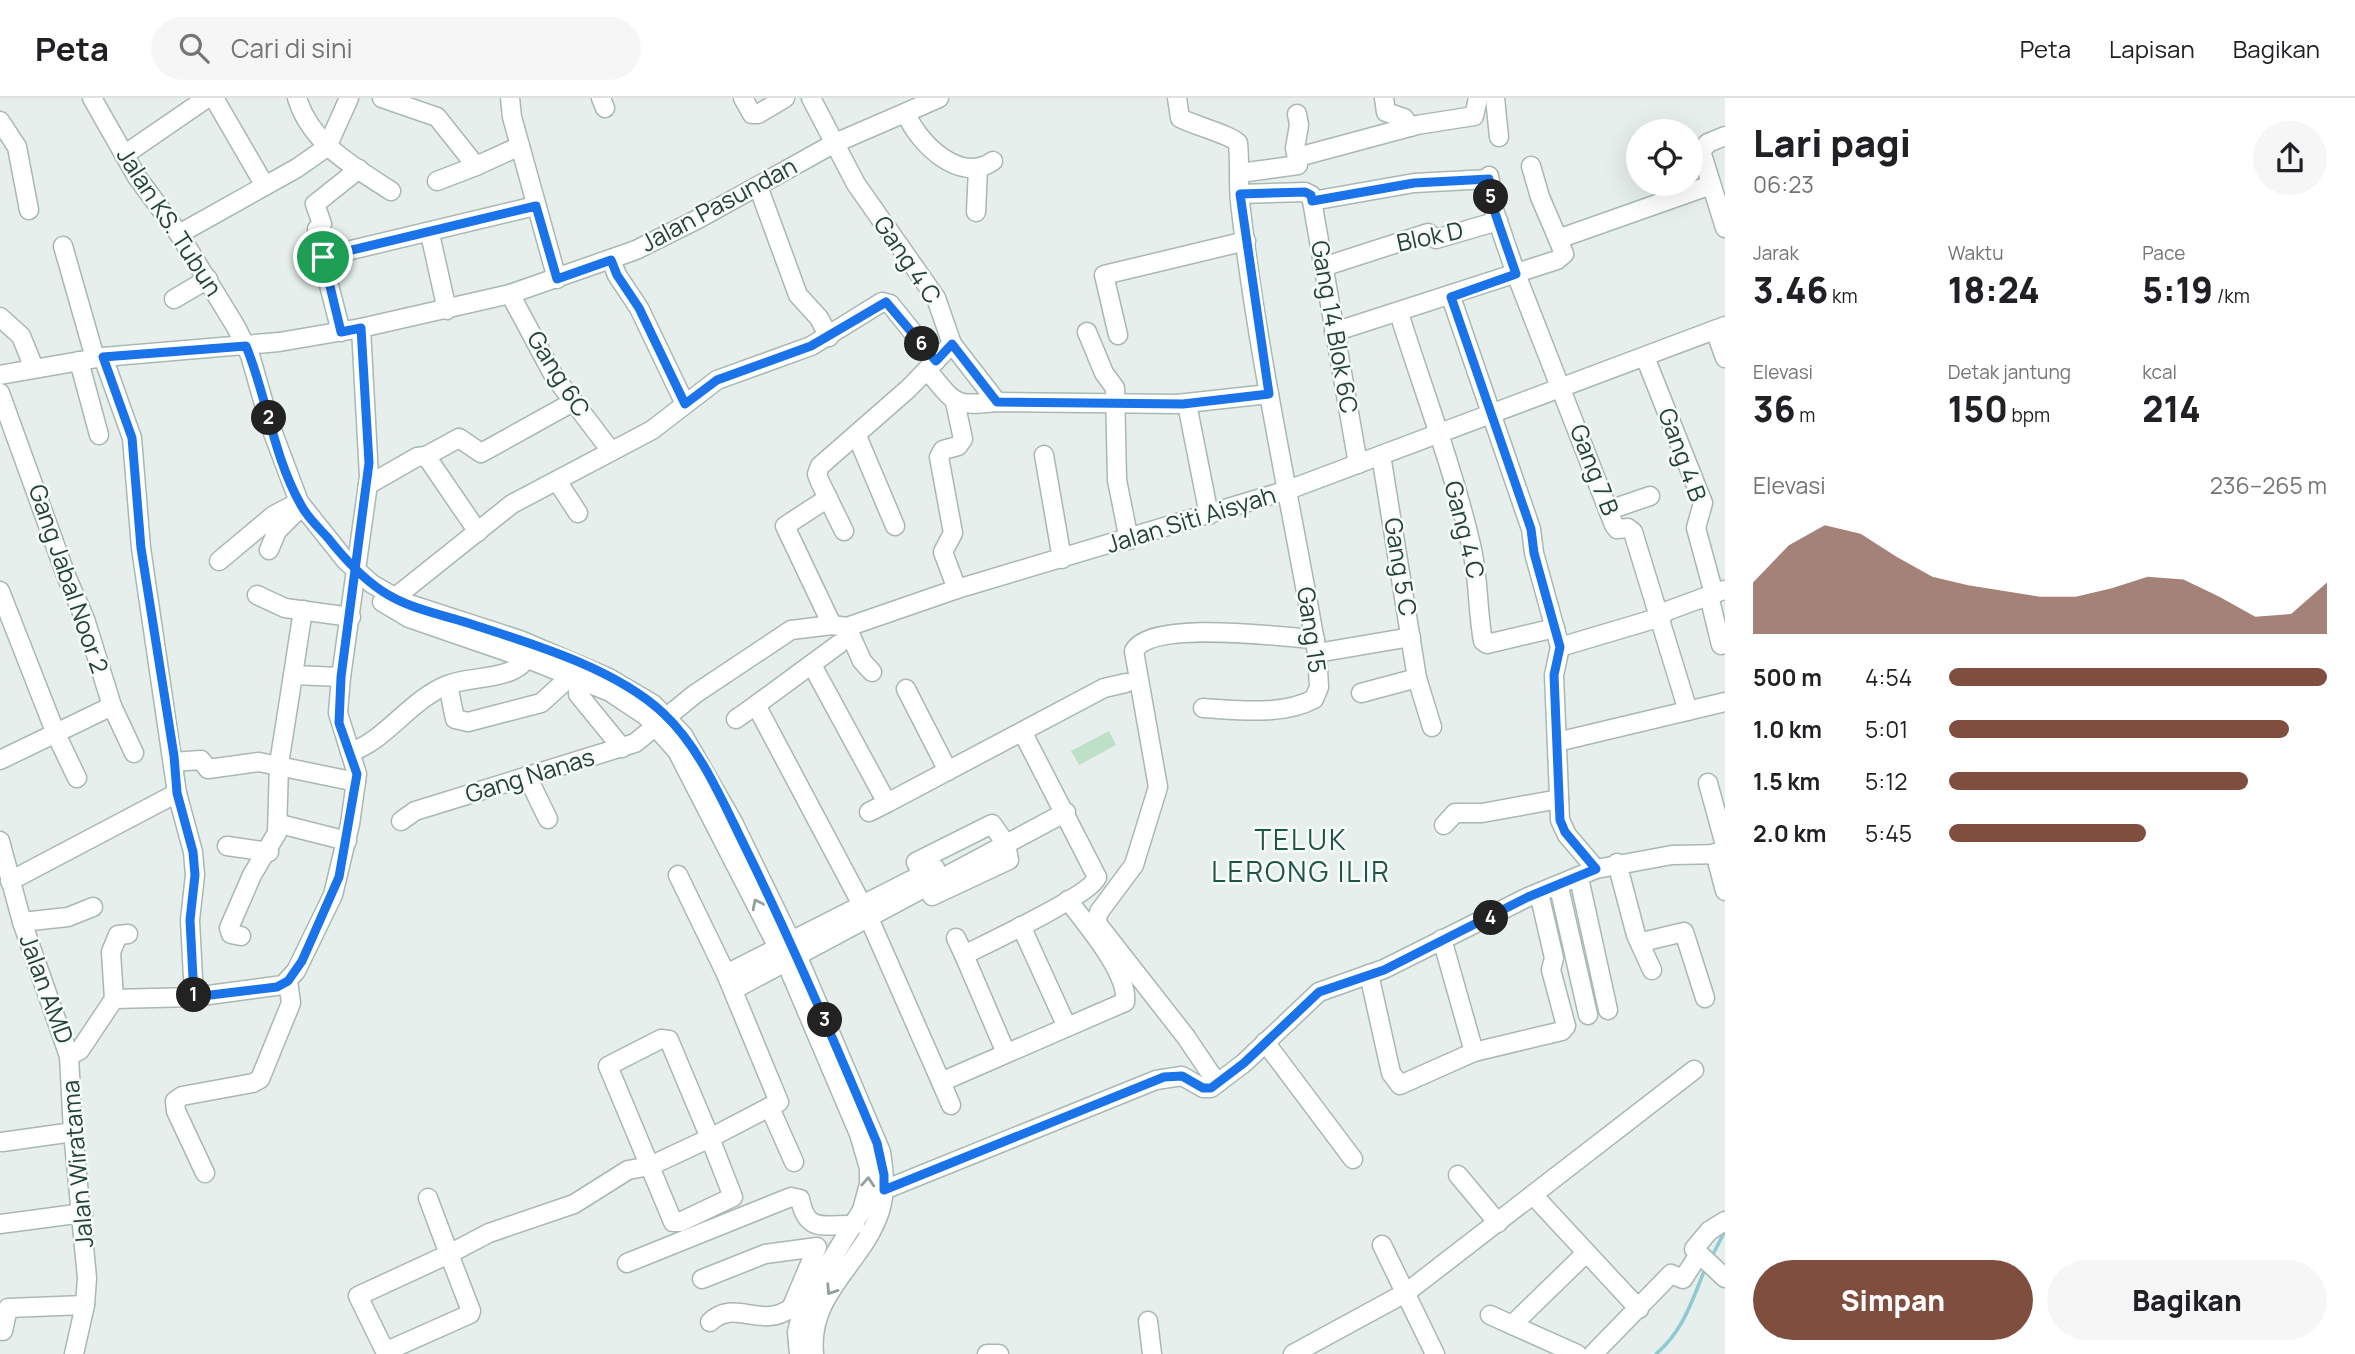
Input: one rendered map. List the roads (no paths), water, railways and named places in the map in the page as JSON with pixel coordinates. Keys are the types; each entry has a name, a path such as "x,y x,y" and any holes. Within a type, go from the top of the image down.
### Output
{"street":[{"name":"Jalan KS. Tubun","path":"93,98 124,155 179,233 246,346 274,435 300,504 353,569 409,618 530,652"},
{"path":"124,155 182,105 207,98"},
{"path":"214,98 265,186"},
{"path":"297,98 314,134 327,147 391,191"},
{"path":"179,233 265,186 327,147 349,98"},
{"path":"382,98 437,117 476,166"},
{"path":"510,98 520,146 557,279"},
{"path":"748,106 785,98"},
{"name":"Gang 4 C","path":"811,98 833,144 878,217 936,298 952,344 997,402"},
{"name":"Jalan Pasundan","path":"0,375 92,359 246,346 341,332 510,294 611,260 688,224 833,144 940,98"},
{"name":"Gang 15","path":"1177,98 1180,118 1235,140 1246,241 1269,394 1316,646 1319,691 1309,701 1274,709 1203,708"},
{"path":"1384,98 1387,113 1404,118 1410,127"},
{"path":"1298,158 1410,127 1475,116 1478,98"},
{"path":"1495,98 1499,137"},
{"path":"906,113 911,125 942,157 967,168 985,165 976,212"},
{"path":"1240,173 1298,165 1295,148 1299,125 1297,114"},
{"path":"0,121 17,147 29,210"},
{"path":"1725,136 1701,149 1725,228"},
{"path":"438,181 520,146"},
{"path":"1334,332 1451,297 1562,257 1531,166"},
{"path":"341,332 316,233 322,224 315,204 359,169"},
{"name":"Gang 7 B","path":"1309,196 1489,177 1496,216 1516,274 1617,529 1628,528 1633,533 1661,617"},
{"path":"1558,239 1711,185"},
{"path":"758,186 798,295 819,318 829,337"},
{"path":"1240,194 1309,196"},
{"name":"Gang 14 Blok 6C","path":"1309,196 1359,464"},
{"path":"323,257 430,234 536,206"},
{"name":"Blok D","path":"1323,267 1428,233 1435,239 1496,216"},
{"path":"430,234 447,310"},
{"path":"1118,335 1104,275 1246,241"},
{"path":"63,246 92,359 99,435"},
{"path":"611,260 617,275 639,308 685,404"},
{"path":"174,299 208,279"},
{"name":"Gang 6C","path":"510,294 554,376 611,451"},
{"path":"1451,297 1531,529 1534,553 1560,647 1554,675 1559,799 1563,829 1596,869"},
{"path":"390,601 512,505 652,430 723,377 811,346 886,302 955,402 963,439 958,446 943,450 939,457 953,533 943,552 957,589"},
{"name":"Gang 4 C","path":"1399,313 1472,547 1479,588 1483,641 1487,644 1555,628"},
{"path":"0,317 22,335 34,368"},
{"path":"128,934 117,936 111,948 114,999 194,997 277,987 288,981 302,961 333,895 336,858 347,841 356,782 355,767 339,723 341,677 351,617 353,569 368,485 361,328"},
{"path":"1720,328 1725,358"},
{"name":"Jalan Siti Aisyah","path":"662,721 710,682 791,630 839,632 957,589 1129,540 1288,490 1720,328"},
{"path":"1087,332 1104,373 1114,383 1117,480 1129,540"},
{"path":"845,531 828,498 818,470 932,366 952,344"},
{"name":"Gang 4 B","path":"1645,357 1703,503 1696,528 1716,593 1721,645"},
{"path":"92,359 132,438 144,568 177,793 195,865 190,920 194,997"},
{"name":"Gang Jabal Noor 2","path":"0,393 66,578 85,619 112,706 0,760"},
{"path":"955,402 965,405 997,402 1187,404 1269,394"},
{"path":"368,485 417,457 426,456 459,438 481,453 573,402"},
{"path":"1187,404 1209,515"},
{"path":"857,436 895,526"},
{"path":"1044,455 1062,559"},
{"name":"Gang 5 C","path":"1381,455 1417,678 1432,727"},
{"path":"426,456 478,532"},
{"path":"557,481 578,513"},
{"path":"1609,510 1650,496"},
{"path":"828,498 785,526 839,632 872,672"},
{"path":"269,550 277,531 300,504"},
{"path":"219,561 274,515 300,504"},
{"path":"0,591 56,734 77,778"},
{"path":"1560,647 1661,617 1667,611 1716,593"},
{"path":"257,595 275,605 351,617"},
{"path":"241,936 231,934 229,928 252,875 269,852 280,824 279,764 303,610"},
{"path":"1661,617 1688,711"},
{"path":"1217,1083 1186,1037 1096,922 1099,912 1134,865 1158,785 1134,651 1142,642 1187,631 1316,646 1411,637"},
{"path":"736,719 812,665 839,632"},
{"path":"530,652 662,721"},
{"path":"350,752 363,747 408,708 448,685 517,670 530,652"},
{"path":"530,652 609,678 644,698 662,721 788,951 877,1143 884,1175 880,1211 796,1309 775,1318 725,1312 710,1322"},
{"path":"812,665 887,803"},
{"path":"293,675 341,677"},
{"path":"448,685 455,719 468,722 541,703 575,677"},
{"path":"575,677 578,694 622,748"},
{"path":"1361,693 1417,678"},
{"path":"869,812 1104,688 1126,683"},
{"path":"906,689 948,771"},
{"path":"1557,742 1725,702"},
{"path":"756,705 865,910 951,1105"},
{"path":"112,706 134,753"},
{"name":"Gang Nanas","path":"401,821 415,811 622,748 642,739 662,721"},
{"path":"964,956 1093,886 1097,877 1023,733"},
{"path":"174,762 201,760 208,769 259,762 279,764 356,782"},
{"path":"527,776 548,819"},
{"path":"1708,783 1725,891"},
{"path":"10,881 177,793"},
{"path":"1444,825 1455,813 1482,813 1559,799"},
{"path":"729,982 1063,808"},
{"path":"280,824 347,841"},
{"path":"994,825 1003,839 1010,854 1009,860 935,896 923,881 916,866 920,859 986,826 994,825"},
{"name":"Jalan AMD","path":"0,841 22,922 69,1056"},
{"path":"227,846 269,852"},
{"path":"884,1190 1156,1080 1182,1076 1206,1089 1217,1083 1265,1042 1319,992 1369,974 1539,893 1559,887 1596,869 1617,863 1717,848"},
{"path":"1617,863 1636,935 1642,943 1652,970"},
{"path":"428,1198 449,1254 471,1311 470,1314 390,1350 384,1349 359,1294 449,1254 489,1233 573,1204 628,1170 650,1166 779,1102 729,982 678,875"},
{"path":"1579,878 1608,1010"},
{"path":"1559,887 1588,1015"},
{"path":"1369,974 1391,1073 1397,1083 1404,1084 1474,1052 1559,1031 1565,1027 1551,970 1554,958 1539,893"},
{"path":"942,1082 1121,1006 1126,997 1108,956 1068,900"},
{"path":"22,922 68,917 93,907"},
{"path":"1021,926 1067,1027"},
{"path":"1642,943 1684,932 1705,998"},
{"path":"956,938 1006,1053"},
{"path":"1442,939 1474,1052"},
{"path":"788,951 866,1156 867,1196 855,1225 851,1245 815,1318 812,1335 814,1354"},
{"path":"205,1173 176,1111 175,1101 182,1096 260,1079 291,1003 288,981"},
{"name":"Jalan Wiratama","path":"74,1354 85,1305 83,1213 73,1132 69,1056 80,1050 114,999"},
{"path":"661,1039 669,1040 710,1138 734,1194 725,1203 674,1223 608,1066 661,1039"},
{"path":"1265,1042 1353,1159"},
{"path":"1293,1354 1407,1292 1694,1070"},
{"path":"770,1108 794,1163"},
{"path":"2,1142 73,1132"},
{"path":"1458,1175 1498,1223"},
{"path":"1534,1196 1585,1254 1639,1309"},
{"path":"627,1263 791,1197 800,1199 803,1217 811,1223 855,1225"},
{"path":"0,1224 83,1213"},
{"path":"1593,1354 1671,1274 1683,1279 1706,1260 1709,1231 1725,1221"},
{"path":"702,1279 765,1254 851,1245"},
{"path":"1382,1245 1435,1354"},
{"path":"799,1354 796,1309 817,1247"},
{"path":"1512,1325 1585,1254"},
{"path":"3,1331 8,1308 85,1305"},
{"path":"1490,1315 1577,1354"},
{"path":"1148,1321 1152,1354"},
{"path":"987,1354 996,1354"}],"waterway":[{"path":"1712,1256 1725,1231"},
{"path":"1656,1354 1680,1325 1705,1269"}],"district":[{"name":"TELUK LERONG ILIR","path":"1301,856"}]}
